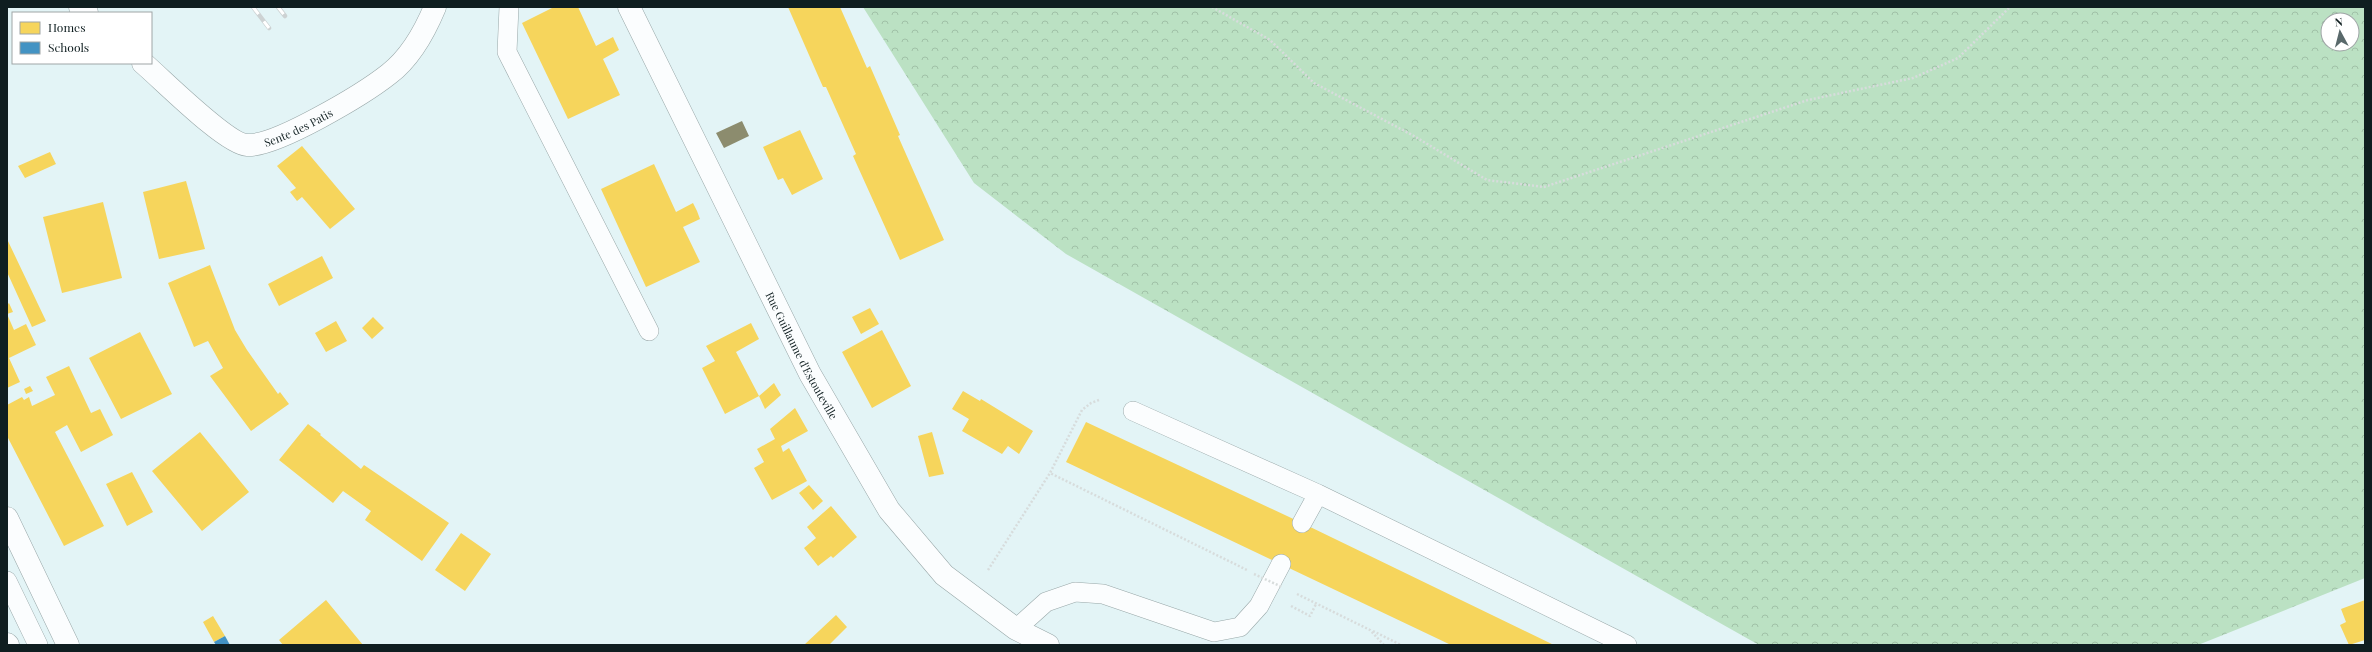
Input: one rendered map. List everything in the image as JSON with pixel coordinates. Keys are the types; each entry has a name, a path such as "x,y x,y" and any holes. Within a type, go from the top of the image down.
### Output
{"street":[{"name":"Sente des Patis","path":"144,64 224,135 246,146 265,143 323,117 390,74 416,44 435,7"},
{"name":"Rue Guillaume d'Estouteville","path":"629,7 810,374 889,510 944,575 972,596 1016,637 1048,645"},
{"path":"7,518 68,645"}],"lane":[{"path":"509,7 507,52 649,331"},
{"path":"1133,411 1318,494 1627,645"},
{"path":"1302,523 1318,494"},
{"path":"1016,637 1046,602 1075,592 1103,594 1214,632 1240,627 1258,606 1281,564"},
{"path":"7,581 38,645"}],"path":[{"path":"1212,7 1270,40 1314,83 1414,136 1487,180 1544,187 1808,100 1913,78 1958,58 2010,7"},
{"path":"972,596 1032,497 1050,473 1082,410 1091,403 1100,400"},
{"path":"1050,473 1289,591"},
{"path":"1296,594 1401,645"},
{"path":"1310,616 1316,604"},
{"path":"1370,630 1384,645"}],"green space":[{"path":"863,7 2365,7 2365,578 2198,645 1759,645 1066,254 974,183"}],"building: Homes":[{"path":"554,7 578,7 596,46 613,37 619,50 603,59 620,95 568,119 522,23"},
{"path":"788,7 840,7 867,68 870,66 900,135 898,136 944,240 900,260 853,156 856,154 826,87 823,87"},
{"path":"800,130 823,179 792,195 783,178 778,180 763,147"},
{"path":"302,146 355,209 330,229 302,197 297,201 290,192 296,188 277,166"},
{"path":"50,152 56,164 25,178 18,166"},
{"path":"654,164 676,212 693,203 697,211 700,219 683,227 700,262 646,287 601,189"},
{"path":"186,181 205,249 159,259 143,192"},
{"path":"103,202 122,278 62,293 43,217"},
{"path":"7,239 46,321 32,327 7,272"},
{"path":"322,256 333,278 279,306 268,284"},
{"path":"210,265 235,330 278,394 280,392 289,404 251,431 210,376 223,368 208,341 194,347 168,283"},
{"path":"9,303 13,312 7,314 7,305"},
{"path":"870,308 879,324 861,334 852,317"},
{"path":"7,314 14,330 26,324 36,345 9,358 20,382 7,388"},
{"path":"373,317 384,328 372,339 362,328"},
{"path":"336,321 347,341 326,352 315,333"},
{"path":"751,323 759,339 736,352 759,396 725,414 702,368 715,361 706,346"},
{"path":"882,330 911,386 872,408 842,352"},
{"path":"140,332 172,394 121,419 89,358"},
{"path":"69,366 91,413 100,409 113,435 81,452 67,425 55,432 104,526 64,546 7,436 7,405 22,397 24,400 29,397 32,406 55,395 46,377"},
{"path":"774,383 781,395 765,409 759,396"},
{"path":"30,386 33,391 26,394 24,389"},
{"path":"963,391 980,401 981,399 1033,431 1019,454 1008,446 1002,454 962,431 969,419 952,409"},
{"path":"795,408 808,431 781,446 783,452 789,448 807,481 772,500 754,468 764,462 757,449 775,439 770,429"},
{"path":"1086,422 1302,523 1554,645 1451,645 1066,462"},
{"path":"308,424 361,469 364,465 449,523 422,561 365,520 371,511 343,491 333,503 279,460"},
{"path":"200,432 249,492 202,531 152,471"},
{"path":"932,432 944,474 929,477 918,436"},
{"path":"132,472 153,512 127,526 106,484"},
{"path":"809,485 823,501 813,510 799,493"},
{"path":"831,506 857,537 833,558 831,556 818,566 804,548 816,538 807,527"},
{"path":"461,533 491,554 465,591 435,570"},
{"path":"326,600 363,645 283,645 279,640"},
{"path":"2365,600 2365,640 2349,645 2340,625 2346,622 2341,609"},
{"path":"836,615 847,627 829,645 804,645"},
{"path":"213,616 225,636 214,642 203,622"}],"building: Schools":[{"path":"225,636 230,645 216,645 214,642"}],"building: Industry":[{"path":"742,121 749,136 724,148 716,133"}],"railway":[{"path":"253,7 269,28"},
{"path":"278,7 285,16"}]}
